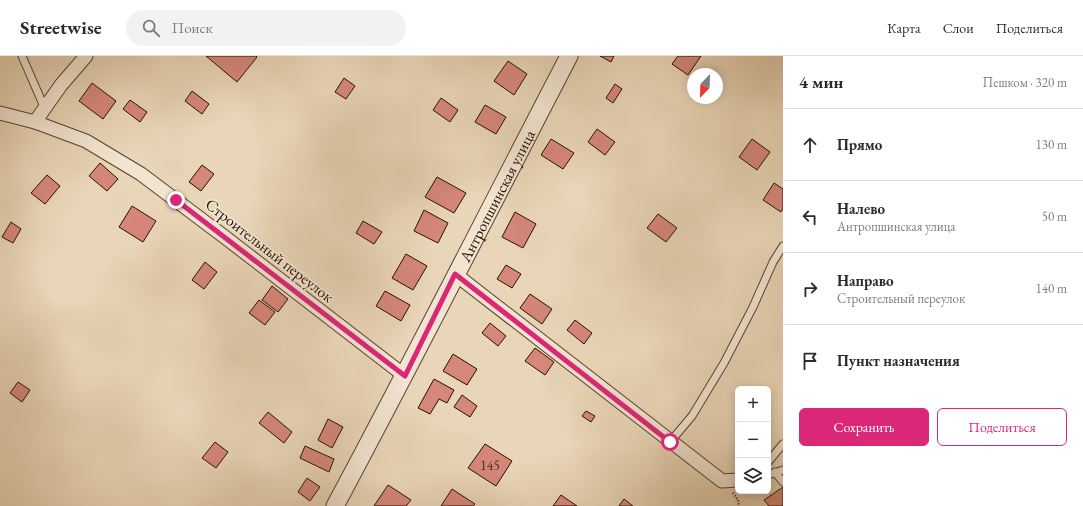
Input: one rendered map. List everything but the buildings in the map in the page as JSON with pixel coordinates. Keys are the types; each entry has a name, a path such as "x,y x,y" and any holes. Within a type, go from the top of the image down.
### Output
{"street":[{"path":"35,122 61,85 86,56"},
{"name":"Антропшинская улица","path":"335,506 405,376 455,274 570,56"},
{"name":"Строительный переулок","path":"0,113 35,122 86,141 141,174 232,242 405,376"},
{"path":"455,274 722,481 735,480"}],"lane":[{"path":"22,56 45,109"},
{"path":"670,442 692,416 724,363 753,307 773,262 783,246"},
{"path":"771,458 783,444"},
{"path":"772,474 783,470"},
{"path":"772,474 783,482"}],"route":[{"path":"176,200 405,376 455,274 670,442"}]}
